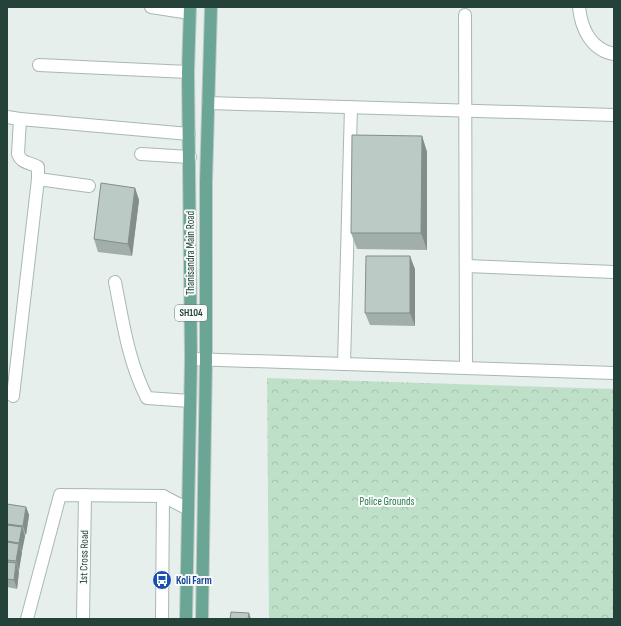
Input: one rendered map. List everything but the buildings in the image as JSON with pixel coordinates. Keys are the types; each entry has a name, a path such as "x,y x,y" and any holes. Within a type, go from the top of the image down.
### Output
{"main road":[{"name":"Thanisandra Main Road","path":"202,619 206,359 206,182 211,7"},
{"name":"Thanisandra Main Road","path":"186,619 191,359 188,72 190,10"}],"street":[{"path":"151,7 190,10"},
{"path":"580,7 581,21 586,33 601,50 614,54"},
{"path":"465,15 466,368"},
{"path":"39,65 188,72"},
{"path":"208,103 614,114"},
{"path":"344,364 351,107"},
{"path":"7,117 189,134"},
{"path":"13,396 38,179 38,167 24,162 20,159 18,154 20,119"},
{"path":"141,154 190,157"},
{"path":"38,179 89,186"},
{"path":"466,266 614,272"},
{"path":"115,282 127,347 138,380 147,398 190,401"},
{"path":"191,359 614,373"},
{"name":"1st Cross Road","path":"83,619 85,495"},
{"path":"27,619 60,496 163,496 188,509"},
{"path":"162,619 163,496"}],"green space":[{"name":"Police Grounds","path":"267,378 614,389 614,619 269,619"}],"place":[{"name":"Koli Farm","path":"162,580"}]}
